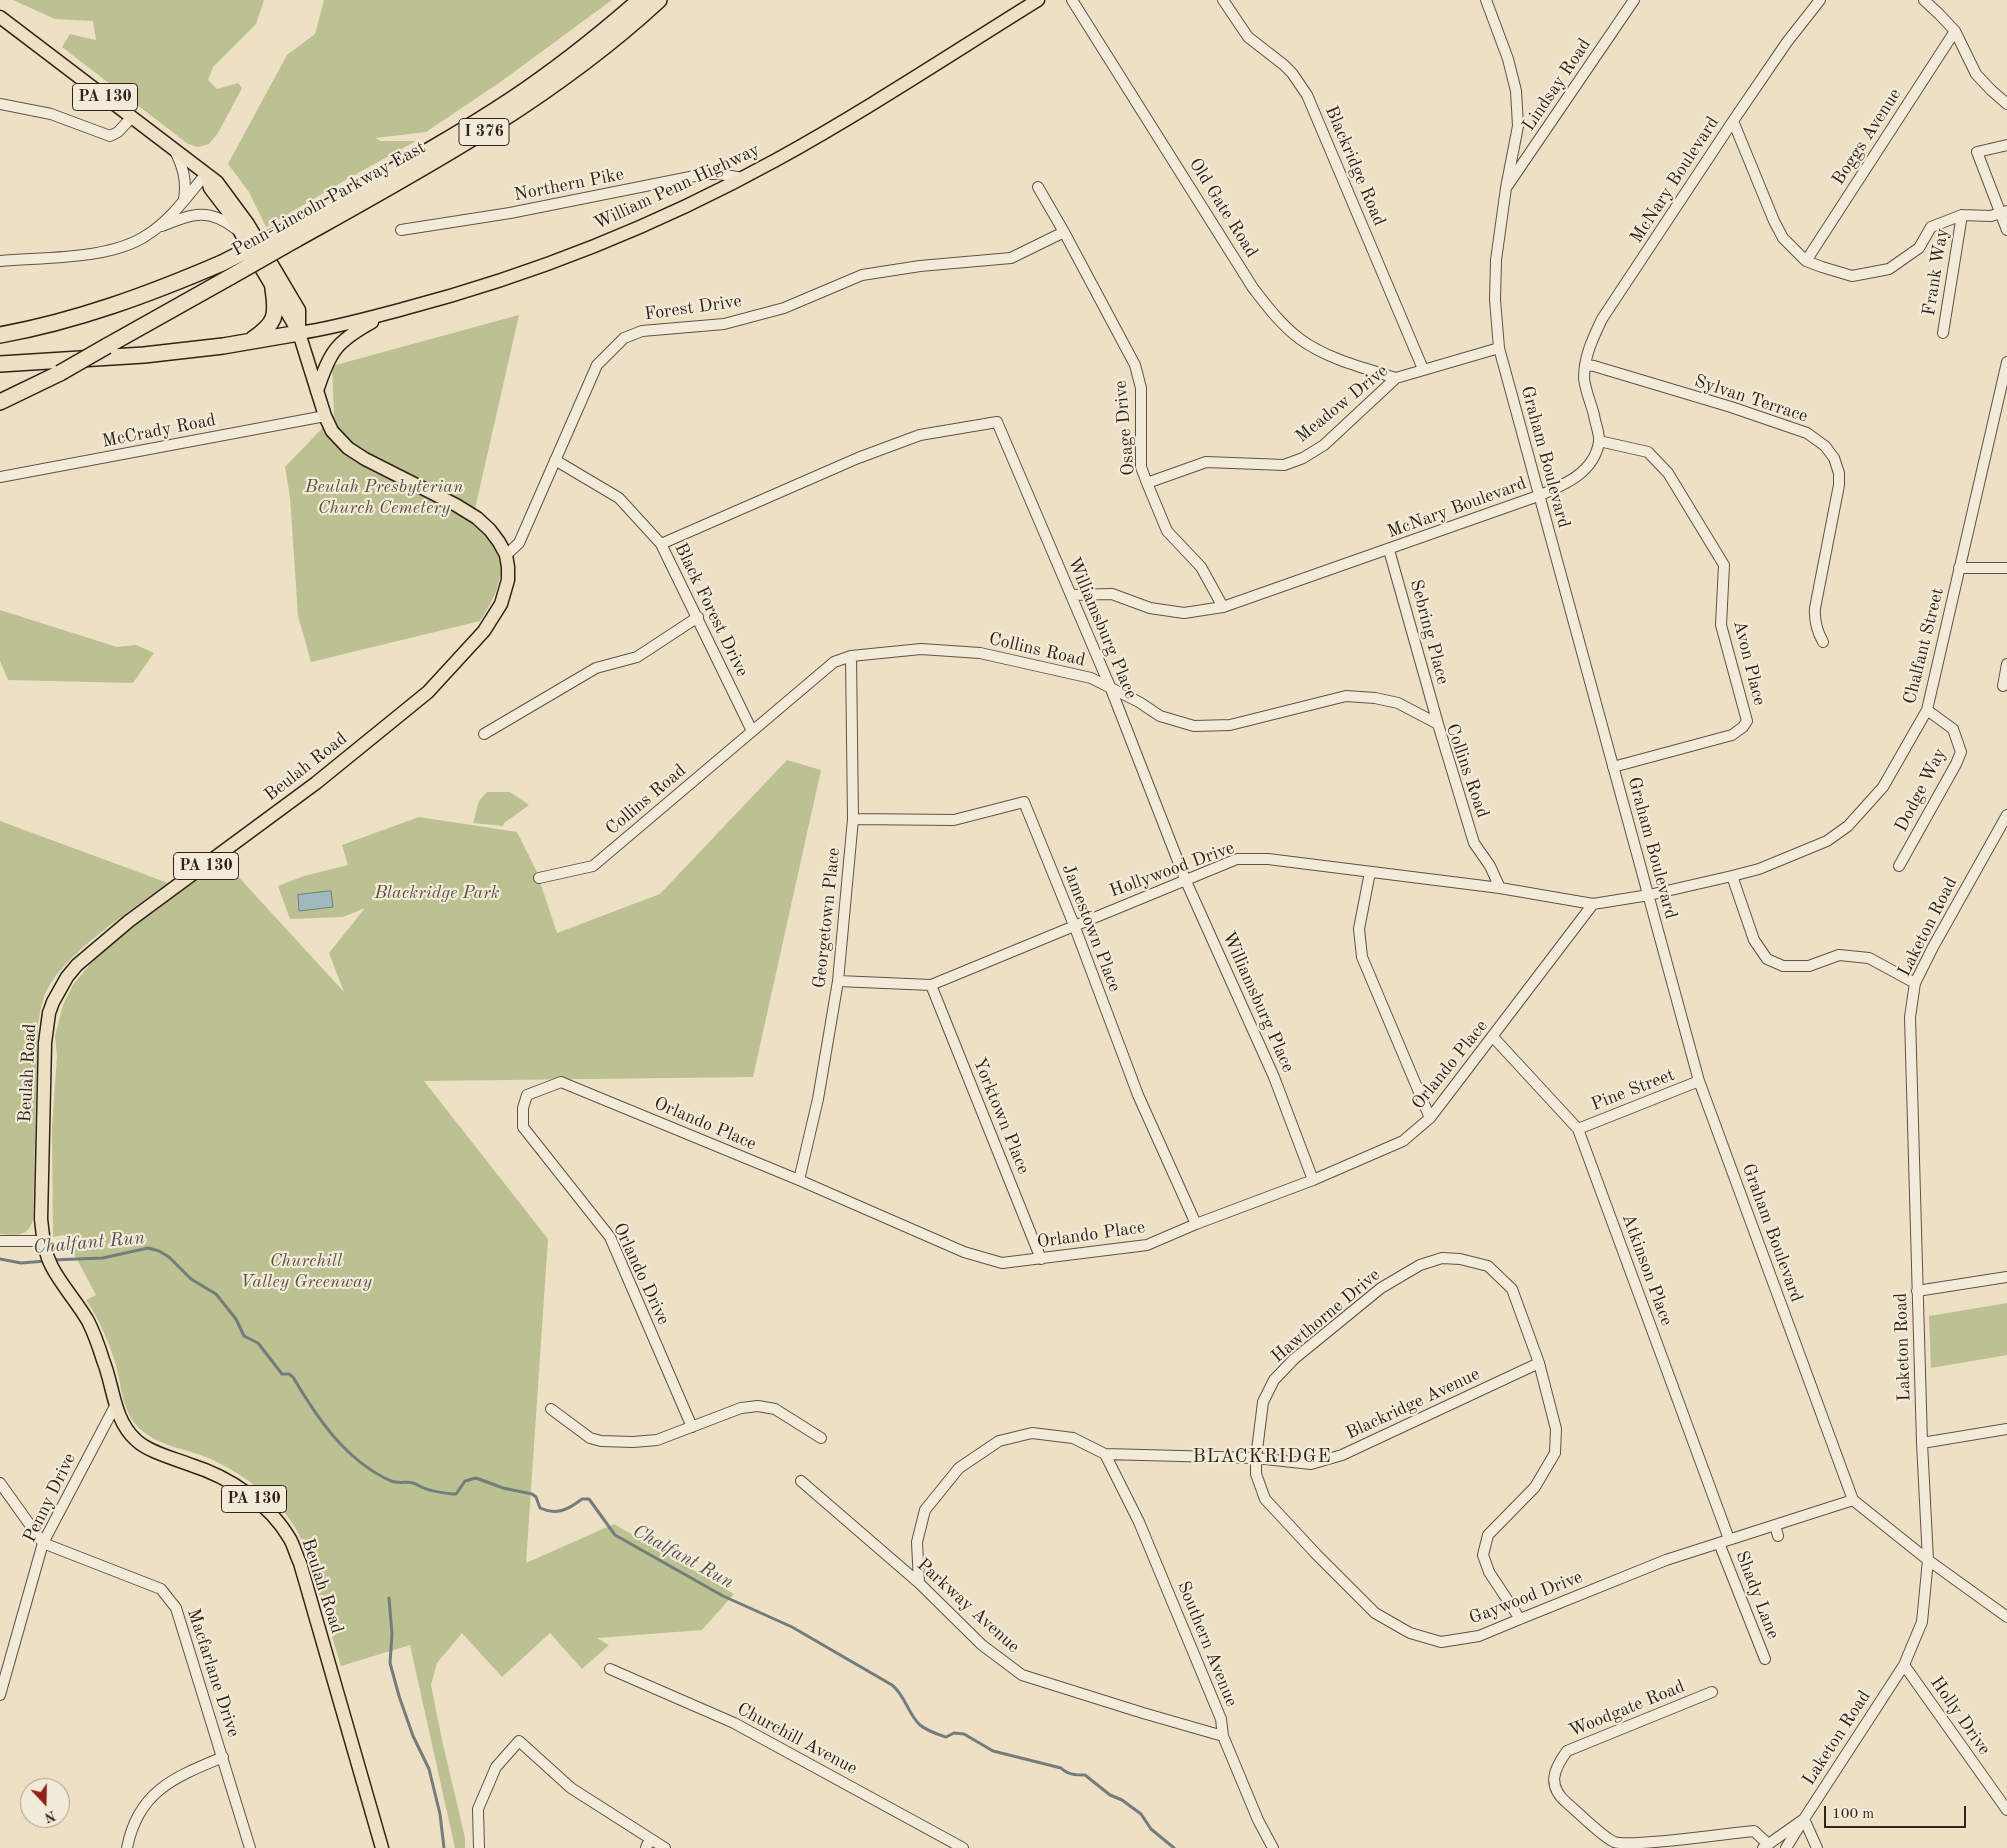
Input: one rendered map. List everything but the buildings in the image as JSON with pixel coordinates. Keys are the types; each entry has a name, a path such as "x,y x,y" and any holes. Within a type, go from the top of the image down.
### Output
{"highway":[{"name":"Penn-Lincoln Parkway East","path":"0,402 60,373 230,277 292,235 511,100 567,60 640,0"},
{"name":"Penn-Lincoln Parkway East","path":"0,335 48,324 143,295 292,235 429,165 518,110 575,70 659,0"},
{"path":"250,342 268,328 274,319 276,310 273,288"},
{"path":"0,327 48,324"},
{"path":"0,364 126,357 250,342 299,333"}],"main road":[{"name":"William Penn Highway","path":"299,333 387,313 484,286 560,259 657,219 743,178 825,132 1038,0"},
{"name":"Beulah Road","path":"0,18 217,182 255,234 299,310 299,333"},
{"name":"Beulah Road","path":"206,174 210,188 238,230 299,333 325,416 336,436 348,448 365,459 456,505 477,518 490,530 506,555 508,580 501,604 484,631 428,692 316,783 122,927 77,965 67,977 49,1013 45,1042 41,1219 45,1246 54,1271 88,1322 104,1362 115,1406 125,1426 137,1441 164,1455 210,1471 237,1486 266,1509 290,1539 300,1563 382,1848"},
{"path":"317,390 327,361 338,344 357,330 387,313"}],"street":[{"name":"Old Gate Road","path":"1072,0 1253,288 1274,314 1300,340 1324,352 1396,378"},
{"name":"Blackridge Road","path":"1223,0 1248,37 1284,65 1307,95 1422,369"},
{"name":"Graham Boulevard","path":"1486,0 1508,59 1516,91 1518,126 1506,188 1496,260 1495,300 1499,348 1699,1081 1853,1500"},
{"name":"Lindsay Road","path":"1506,188 1520,171 1634,0"},
{"name":"McNary Boulevard","path":"1070,595 1112,594 1150,608 1184,613 1223,608 1538,496 1564,485 1586,468 1599,441 1584,380 1585,365 1591,341 1602,319 1733,121 1787,42 1820,0"},
{"path":"1924,0 1955,31 1976,74 2007,104"},
{"name":"Boggs Avenue","path":"1806,260 1955,31"},
{"path":"0,104 51,114 110,136 118,132 132,117"},
{"path":"1733,121 1783,238 1806,260 1852,276 1889,269 1919,248 1931,227 1962,216 1991,216 2004,212"},
{"path":"2007,145 1977,152 2004,212 2007,230"},
{"path":"173,148 184,174 184,200"},
{"path":"0,261 103,252 137,241 156,228 184,200 206,174"},
{"name":"Northern Pike","path":"400,230 510,213 705,174 743,178"},
{"name":"Osage Drive","path":"1038,187 1135,365 1141,388 1141,467 1167,531 1201,567 1223,608"},
{"path":"156,228 188,216 206,214 223,219 238,230"},
{"name":"Frank Way","path":"1943,333 1962,216"},
{"name":"Forest Drive","path":"506,555 519,544 597,365 624,338 642,331 732,321 784,308 862,275 920,266 1012,258 1064,232"},
{"name":"Meadow Drive","path":"1147,483 1206,462 1284,465 1303,458 1324,445 1396,378 1499,348"},
{"name":"Chalfant Street","path":"1649,895 1759,868 1827,841 1848,826 1883,787 1927,710 2007,362"},
{"name":"Sylvan Terrace","path":"1585,365 1594,366 1748,413 1807,433 1826,446 1837,465 1839,485 1815,608 1817,630 1822,642"},
{"name":"McCrady Road","path":"0,477 325,416"},
{"name":"Williamsburg Place","path":"661,544 858,458 920,435 997,422 1111,689 1185,878 1274,1076 1313,1180"},
{"name":"Avon Place","path":"1599,441 1648,452 1668,473 1724,565 1721,626 1747,721 1744,728 1732,735 1613,767"},
{"name":"Black Forest Drive","path":"555,460 618,498 661,544 752,731"},
{"name":"Sebring Place","path":"1389,550 1438,724"},
{"path":"1959,568 2007,568"},
{"path":"484,734 596,668 637,657 698,617"},
{"name":"Collins Road","path":"539,878 593,866 834,662 851,656 921,649 980,653 1091,678 1140,702 1160,716 1194,726 1230,725 1346,696 1375,698 1398,703 1438,724 1474,843 1490,866 1500,888"},
{"name":"Georgetown Place","path":"799,1180 818,1100 838,981 853,819 851,656"},
{"path":"2003,686 2007,664"},
{"name":"Dodge Way","path":"1899,866 1961,752 1953,729 1927,710"},
{"name":"Jamestown Place","path":"853,819 954,820 1024,802 1074,925 1138,1095 1196,1224"},
{"name":"Laketon Road","path":"1765,1846 1804,1819 1904,1665 1922,1622 1928,1560 1922,1443 1910,1018 1915,983 1933,947 2007,815"},
{"name":"Hollywood Drive","path":"838,981 931,985 1185,878 1237,859 1268,859 1500,888 1593,904 1649,895"},
{"path":"1370,872 1359,929 1362,957 1430,1118"},
{"path":"1732,876 1754,940 1767,959 1783,966 1809,966 1840,955 1869,958 1915,983"},
{"name":"Orlando Place","path":"527,1096 561,1082 799,1180 964,1252 1002,1263 1147,1246 1196,1224 1313,1180 1403,1141 1430,1118 1593,904"},
{"name":"Yorktown Place","path":"931,985 1041,1259"},
{"name":"Atkinson Place","path":"1493,1037 1578,1128 1724,1541"},
{"name":"Pine Street","path":"1578,1128 1699,1081"},
{"name":"Orlando Drive","path":"527,1096 523,1108 523,1127 610,1237 692,1427"},
{"path":"0,1242 45,1246"},
{"name":"Hawthorne Drive","path":"1256,1458 1263,1402 1274,1380 1294,1360 1381,1288 1420,1265 1442,1258 1460,1259 1488,1266 1512,1289 1539,1364 1556,1429 1555,1453 1535,1487 1488,1535 1483,1555 1489,1572 1520,1619"},
{"path":"1917,1291 2007,1277"},
{"name":"Blackridge Avenue","path":"920,1583 917,1542 925,1510 959,1468 999,1441 1032,1433 1073,1438 1105,1454 1256,1458 1311,1464 1342,1455 1539,1364"},
{"name":"Penny Drive","path":"0,1695 43,1543 115,1406"},
{"path":"551,1409 590,1438 601,1441 633,1442 657,1440 741,1408 758,1406 775,1409 821,1438"},
{"path":"1922,1443 2007,1429"},
{"name":"Southern Avenue","path":"1105,1454 1143,1531 1220,1719 1223,1736 1258,1820 1273,1848"},
{"name":"Gaywood Drive","path":"1256,1458 1256,1474 1265,1499 1375,1613 1410,1633 1441,1642 1479,1636 1666,1560 1853,1500"},
{"name":"Parkway Avenue","path":"801,1480 920,1583 982,1646 1022,1675 1142,1714 1223,1736"},
{"path":"0,1483 43,1543"},
{"path":"1853,1500 1928,1560 2007,1618"},
{"path":"1775,1525 1778,1536"},
{"name":"Shady Lane","path":"1724,1541 1765,1659"},
{"name":"Macfarlane Drive","path":"43,1543 161,1589 176,1608 250,1848"},
{"name":"Holly Drive","path":"1904,1665 2007,1810"},
{"name":"Churchill Avenue","path":"610,1669 734,1723 963,1848"},
{"name":"Woodgate Road","path":"1712,1692 1567,1751 1557,1765 1553,1783 1559,1796 1615,1843 1636,1845 1754,1831 1765,1846"},
{"path":"479,1848 478,1809 496,1767 519,1741 571,1788 649,1844 665,1848"},
{"path":"127,1848 134,1823 141,1808 152,1796 178,1776 223,1757"},
{"path":"1786,1848 1804,1819"},
{"path":"1804,1819 1817,1848"}],"green space":[{"path":"13,0 264,0 256,24 213,67 208,80 217,89 238,83 242,88 218,133 209,144 198,147 188,144 62,47 70,34 96,40 93,21 55,19"},
{"path":"324,0 612,0 499,83 426,132 376,138 380,141 416,141 266,227 249,192 228,164 287,55 315,34"},
{"name":"Beulah Presbyterian Church Cemetery","path":"519,315 472,522 494,545 500,565 498,584 486,612 480,621 311,662 298,616 290,497 285,467 334,416 332,366"},
{"path":"0,610 117,647 136,645 154,653 133,683 8,680 0,661"},
{"name":"Churchill Valley Greenway","path":"787,760 821,770 753,1077 424,1081 548,1239 526,1563 614,1524 734,1594 702,1630 597,1638 609,1645 582,1669 550,1633 502,1677 462,1633 437,1663 431,1685 465,1838 465,1848 455,1848 410,1645 341,1666 306,1551 300,1536 289,1518 271,1498 249,1481 215,1461 154,1439 137,1426 128,1412 109,1346 99,1322 86,1300 96,1295 64,1235 53,1237 52,1128 57,1056 55,1036 63,1005 73,985 109,945 223,860 344,992 329,953 365,908 343,917 290,919 278,886 304,876 348,865 342,845 419,817 517,832 536,870 557,933 660,894"},
{"path":"487,792 510,792 529,805 504,823 503,826 473,823 479,801"},
{"path":"0,821 168,883 80,950 64,966 44,997 38,1023 33,1219 28,1230 16,1235 0,1234"},
{"path":"2007,1303 2007,1355 1931,1368 1929,1316"}],"water":[{"path":"331,891 333,907 299,911 298,895"}],"waterway":[{"name":"Chalfant Run","path":"52,1260 103,1258 148,1248 159,1251 169,1257 191,1279 216,1294 236,1319 244,1336 258,1343 282,1374 289,1374 293,1377 312,1408 334,1437 360,1462 375,1472 394,1482 413,1483 423,1488 453,1494 456,1494 465,1481 476,1478 503,1488 532,1494 536,1497 540,1508 552,1511 562,1510 582,1499 589,1499 615,1535 723,1596 792,1627 892,1685 900,1694 912,1716 926,1729 946,1737 954,1733 964,1734 993,1751 1061,1768 1072,1774 1085,1775 1110,1795 1122,1800 1141,1814 1151,1829 1174,1848"},
{"name":"Chalfant Run","path":"0,1259 21,1263 46,1261"},
{"path":"389,1598 392,1634 390,1663 413,1736 429,1769 440,1814 444,1848"}],"district":[{"name":"BLACKRIDGE","path":"1262,1457"}],"park label":[{"name":"Blackridge Park","path":"437,893"}]}
